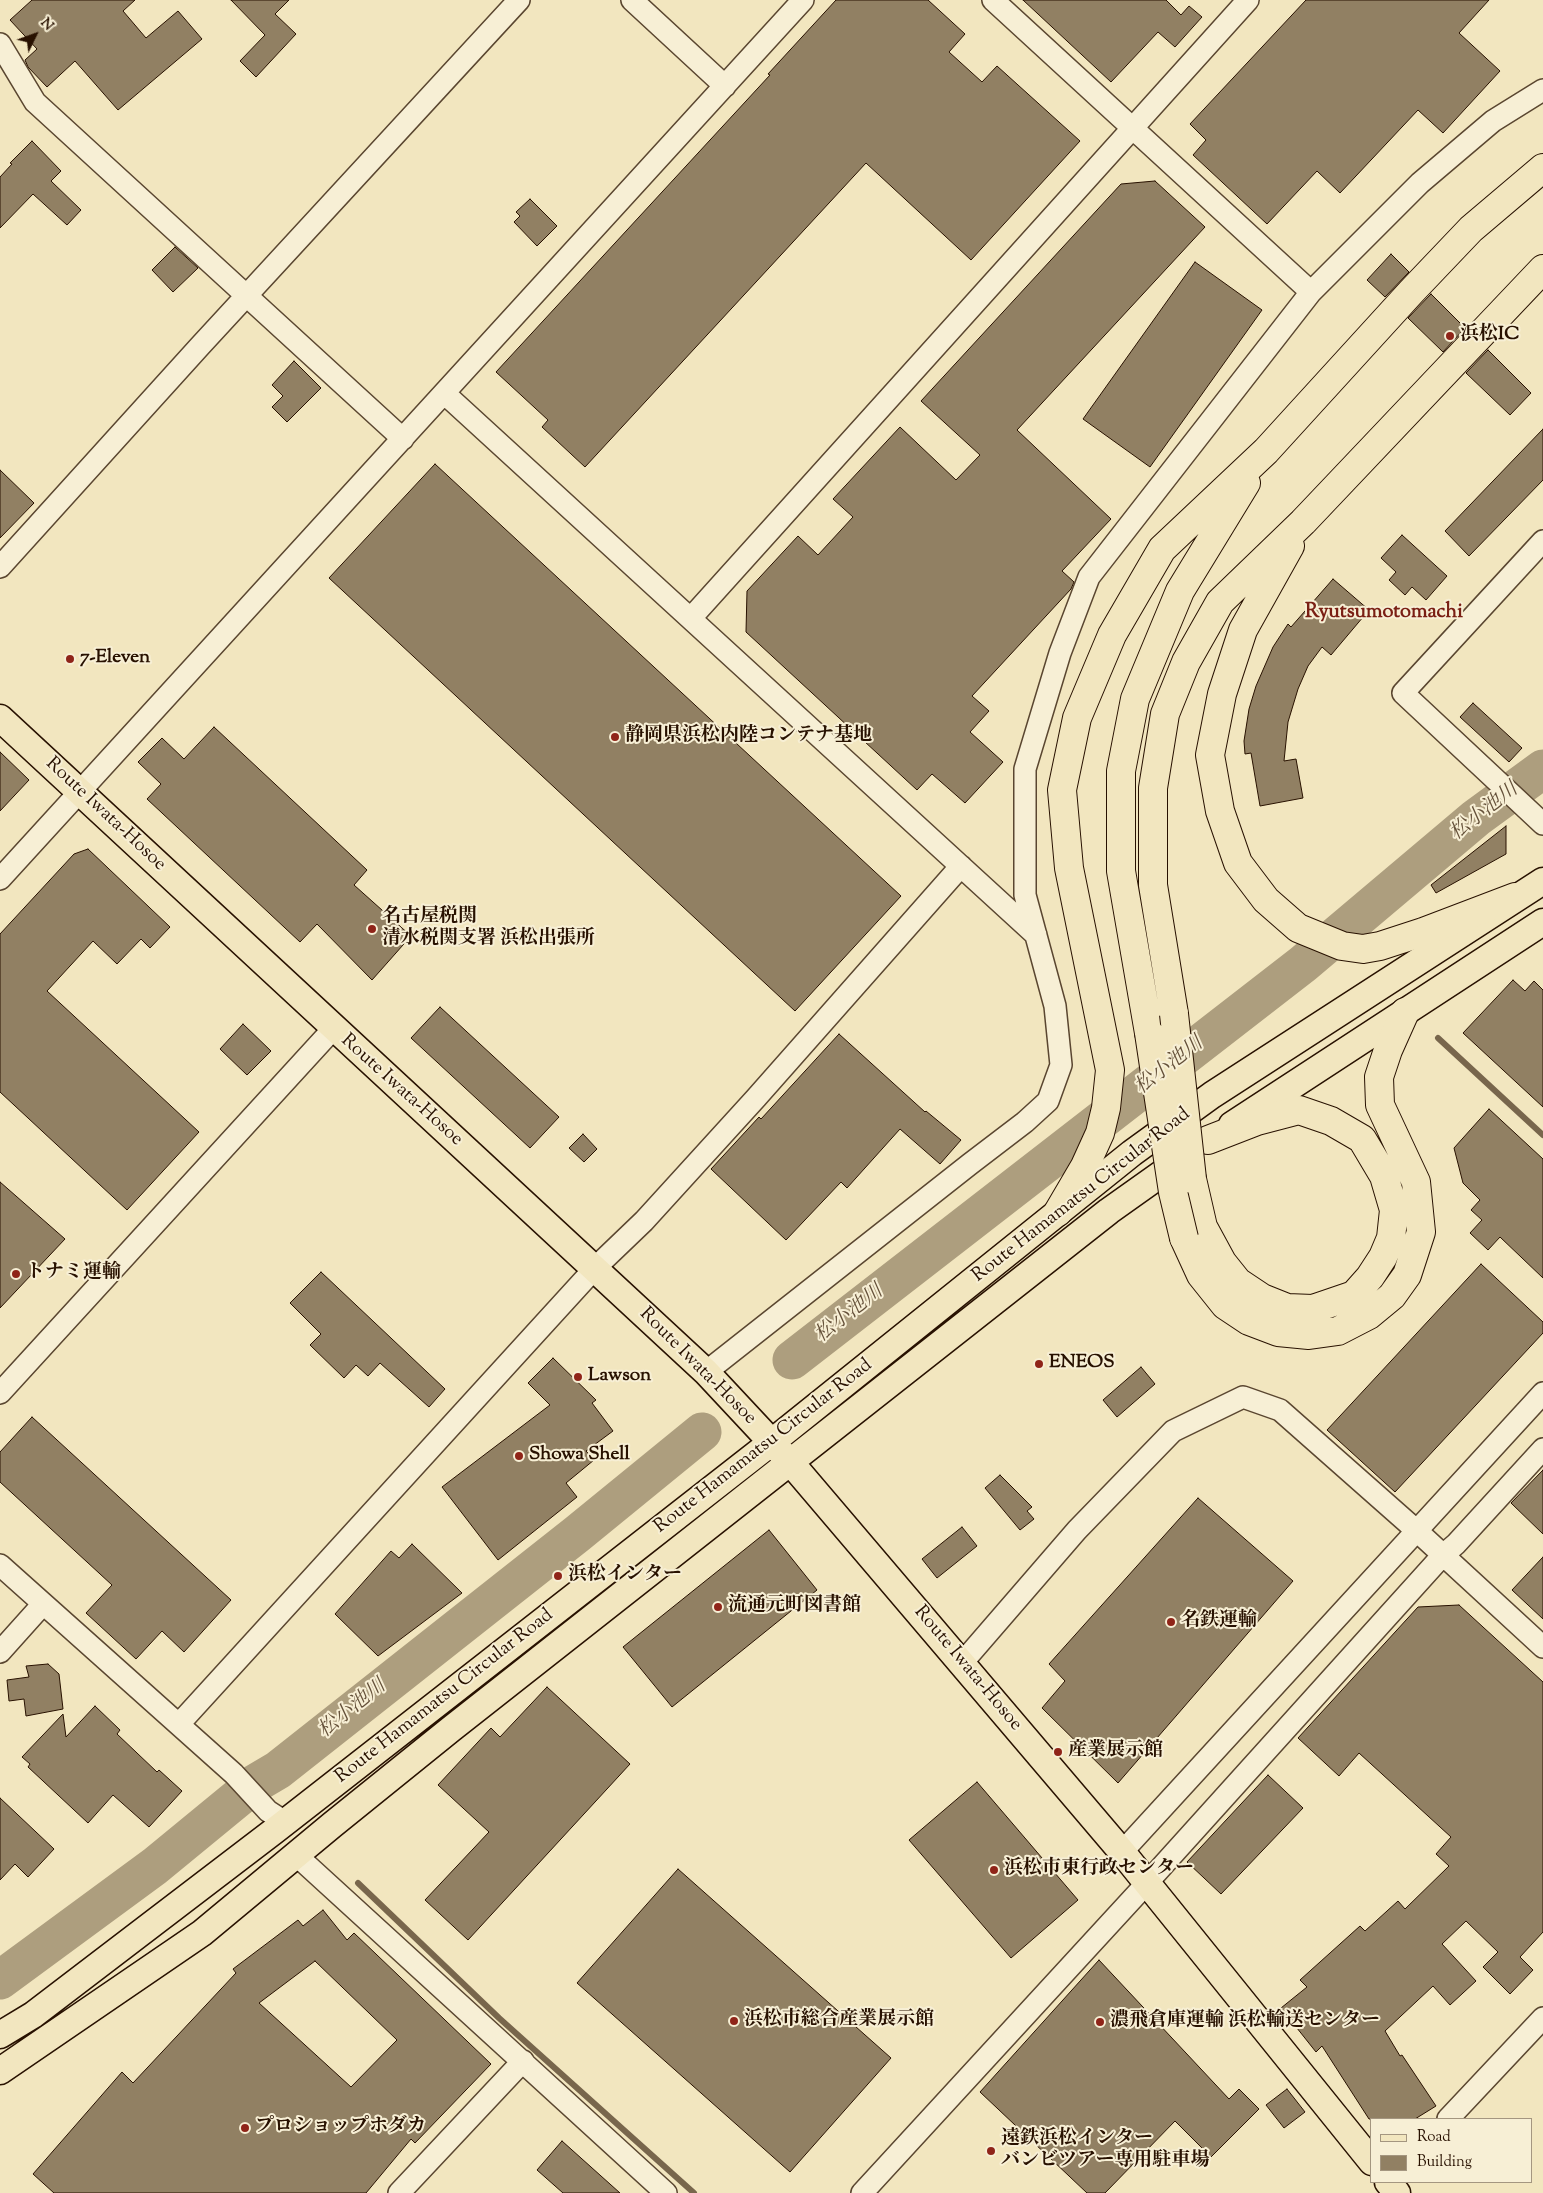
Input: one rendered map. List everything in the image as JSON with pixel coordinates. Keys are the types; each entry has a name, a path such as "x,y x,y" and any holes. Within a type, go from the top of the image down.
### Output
{"highway":[{"path":"1058,1212 1085,1166 1100,1133 1106,1108 1110,1070 1070,868 1062,790 1077,718 1112,636 1162,549 1266,451 1411,292 1472,229 1543,168"},
{"path":"1472,229 1543,179"},
{"path":"1208,1140 1257,1121 1299,1110 1331,1121 1362,1139 1384,1176 1394,1210 1391,1238 1383,1257 1370,1277 1354,1295 1313,1309 1287,1308 1262,1298 1238,1282 1222,1262 1204,1227 1192,1179 1174,1014 1153,885 1153,788 1165,714 1186,662 1220,602 1303,522 1540,272"},
{"path":"1266,451 1180,591 1135,699 1121,771 1122,871 1173,1192 1184,1238 1201,1276 1225,1305 1249,1321 1278,1332 1309,1335 1338,1331 1369,1315 1392,1296 1407,1275 1421,1232 1416,1182 1380,1105 1379,1077 1388,1050 1405,1012"},
{"path":"1303,522 1243,630 1222,694 1210,755 1220,811 1238,862 1266,900 1298,928 1342,946 1363,949 1380,946 1515,898"}],"main road":[{"name":"Route Iwata-Hosoe","path":"0,718 706,1372 791,1463 1122,1852 1370,2160"},
{"name":"Route Hamamatsu Circular Road","path":"0,2035 33,2015 276,1816 772,1442 1132,1153 1212,1095 1543,881"},
{"name":"Route Hamamatsu Circular Road","path":"0,2071 202,1933 451,1729 1109,1211 1208,1140 1543,922"}],"street":[{"path":"0,568 246,296 519,0"},
{"path":"632,0 725,86"},
{"path":"0,879 804,0"},
{"path":"994,0 1312,292"},
{"path":"691,618 1248,0"},
{"path":"0,44 35,102 403,439"},
{"path":"706,1372 1025,1122 1048,1101 1061,1065 1055,1006 1025,895 1025,769 1060,653 1089,577 1312,292 1420,183 1493,120 1543,90"},
{"path":"444,393 1036,935"},
{"path":"1543,541 1403,693 1526,806 1543,824"},
{"path":"179,1724 595,1268 644,1221 962,866"},
{"path":"0,1393 334,1028"},
{"path":"1122,1852 1543,1393"},
{"path":"962,1663 1077,1530 1173,1431 1243,1397 1280,1410 1417,1531 1543,1647"},
{"path":"862,2193 1147,1883 1442,1556 1456,1544 1543,1449"},
{"path":"0,1565 234,1774 276,1816"},
{"path":"0,1652 43,1604"},
{"path":"296,1855 666,2193"},
{"path":"1449,2118 1543,2018"},
{"path":"399,2193 523,2061"}],"building":[{"path":"32,0 135,0 123,11 146,38 178,11 202,39 118,110 75,61 47,87 28,67 25,60 37,49 10,20"},
{"path":"231,0 289,0 275,14 296,34 256,77 240,61 265,35"},
{"path":"836,0 928,0 965,34 949,52 982,82 997,66 1080,141 971,260 866,163 585,467 542,427 548,420 496,372 770,75 768,74"},
{"path":"1023,0 1166,0 1181,15 1189,6 1202,17 1175,47 1158,32 1111,82"},
{"path":"1306,0 1489,0 1459,33 1500,71 1443,133 1418,110 1340,193 1317,171 1267,224 1193,155 1206,140 1190,124"},
{"path":"32,141 61,171 51,181 81,210 67,225 33,194 0,228 0,177 12,164 10,163"},
{"path":"1155,181 1205,227 1017,430 1111,519 1062,571 1074,582 1071,589 972,696 989,711 970,732 1003,762 965,803 932,774 917,790 746,632 747,591 798,536 818,555 853,517 833,499 900,427 956,480 980,455 921,401 1121,184"},
{"path":"530,199 557,226 537,246 514,222 520,216 516,212"},
{"path":"175,247 198,268 173,292 152,270"},
{"path":"1391,254 1409,272 1385,297 1367,280"},
{"path":"1195,262 1262,310 1150,467 1083,419"},
{"path":"1431,294 1465,328 1443,352 1408,318"},
{"path":"1488,350 1531,393 1510,415 1466,373"},
{"path":"294,361 321,388 287,422 272,407 283,396 272,385"},
{"path":"1543,429 1543,480 1469,556 1445,531"},
{"name":"静岡県浜松内陸コンテナ基地","path":"435,464 901,896 795,1011 329,578"},
{"path":"0,470 34,503 0,538"},
{"path":"1402,535 1447,576 1426,600 1412,587 1405,595 1389,580 1396,572 1381,558"},
{"path":"1333,579 1369,610 1331,655 1322,647 1308,666 1298,689 1288,722 1284,761 1296,759 1303,798 1260,806 1251,753 1245,754 1244,741 1249,709 1256,686 1273,647 1288,624 1291,627"},
{"path":"1473,703 1522,748 1509,762 1460,717"},
{"path":"214,727 367,870 354,885 411,936 372,980 317,924 300,942 147,799 161,784 138,762 162,738 184,759"},
{"path":"0,752 29,780 0,811"},
{"path":"1506,826 1506,854 1436,893 1431,885"},
{"path":"88,849 170,927 150,948 141,939 117,964 93,941 47,991 199,1132 127,1210 0,1092 0,934 74,854"},
{"path":"1513,980 1525,991 1534,981 1543,990 1543,1107 1463,1033"},
{"path":"440,1007 559,1117 530,1148 411,1038"},
{"path":"243,1024 271,1051 247,1075 220,1049"},
{"path":"839,1034 925,1112 961,1140 940,1164 900,1129 847,1188 841,1182 786,1240 711,1169 759,1117 761,1119"},
{"path":"1489,1109 1543,1159 1543,1278 1500,1237 1488,1250 1470,1233 1482,1220 1471,1210 1480,1200 1463,1183 1454,1148"},
{"path":"583,1134 597,1149 584,1162 569,1148"},
{"name":"トナミ運輸","path":"0,1182 65,1239 0,1308"},
{"path":"1481,1264 1543,1322 1543,1333 1395,1492 1327,1430"},
{"path":"321,1272 445,1389 429,1407 380,1363 368,1376 356,1365 344,1378 310,1345 321,1334 290,1303"},
{"path":"553,1358 596,1400 592,1403 613,1431 586,1451 594,1460 566,1483 577,1497 498,1560 442,1487 550,1405 528,1383"},
{"path":"1141,1367 1155,1384 1117,1417 1103,1400"},
{"path":"32,1417 231,1600 184,1652 162,1631 136,1659 86,1613 112,1585 0,1482 0,1452"},
{"path":"1543,1470 1543,1534 1511,1503"},
{"path":"1000,1475 1032,1507 1027,1511 1034,1519 1020,1530 985,1488"},
{"name":"名鉄運輸","path":"1198,1498 1293,1581 1118,1783 1042,1708 1065,1681 1049,1664"},
{"path":"962,1527 977,1546 937,1578 922,1559"},
{"path":"769,1530 817,1590 672,1707 623,1647"},
{"path":"412,1544 462,1593 378,1656 335,1614 391,1551 399,1558"},
{"path":"1543,1557 1543,1619 1512,1590"},
{"path":"1459,1605 1543,1682 1543,1932 1520,1957 1533,1970 1510,1994 1483,1967 1498,1952 1466,1921 1442,1944 1476,1981 1450,2005 1433,1986 1385,2031 1400,2056 1402,2055 1436,2106 1417,2118 1369,2119 1322,2046 1316,2052 1281,2008 1307,1987 1300,1980 1360,1926 1365,1931 1398,1901 1405,1909 1449,1866 1436,1854 1451,1837 1359,1753 1339,1776 1298,1738 1418,1607"},
{"path":"48,1664 59,1674 63,1709 26,1716 24,1699 9,1701 7,1680 29,1677 26,1666"},
{"path":"547,1687 630,1764 468,1940 425,1900 489,1832 438,1785 491,1728 500,1737"},
{"path":"95,1706 120,1730 117,1734 157,1772 159,1770 182,1791 149,1827 113,1795 88,1823 28,1767 30,1764 22,1757 63,1714 66,1737"},
{"path":"1268,1775 1303,1808 1221,1894 1187,1862"},
{"name":"浜松市東行政センター","path":"977,1782 1078,1900 1011,1958 909,1840"},
{"path":"0,1798 54,1849 28,1877 15,1864 0,1880"},
{"name":"浜松市総合産業展示館","path":"678,1869 891,2058 790,2172 577,1983"},
{"path":"323,1910 347,1940 354,1933 491,2064 415,2143 411,2139 366,2193 54,2193 33,2174 122,2072 133,2083 236,1973 233,1969 298,1920 303,1926","holes":["315,1961 397,2040 351,2087 259,2003"]},
{"name":"濃飛倉庫運輸 浜松輸送センター","path":"1099,1960 1229,2099 1239,2089 1259,2109 1211,2157 1175,2121 1105,2193 1087,2193 980,2092"},
{"path":"1287,2089 1305,2112 1284,2128 1266,2105"},
{"path":"562,2141 620,2193 563,2193 537,2170"}],"waterway":[{"name":"松小池川","path":"792,1360 1303,964 1476,818 1543,769"},
{"path":"1438,1038 1543,1135"},
{"name":"松小池川","path":"0,1980 155,1866 256,1783 278,1770 577,1534 702,1432"},
{"path":"358,1883 499,2018 694,2193"}],"place":[{"name":"浜松IC","path":"1450,336"},
{"name":"7-Eleven","path":"70,659"},
{"name":"静岡県浜松内陸コンテナ基地","path":"615,737"},
{"name":"名古屋税関 清水税関支署 浜松出張所","path":"372,929"},
{"name":"トナミ運輸","path":"16,1274"},
{"name":"ENEOS","path":"1039,1364"},
{"name":"Lawson","path":"578,1377"},
{"name":"Showa Shell","path":"519,1456"},
{"name":"浜松インター","path":"558,1576"},
{"name":"流通元町図書館","path":"718,1607"},
{"name":"名鉄運輸","path":"1171,1622"},
{"name":"産業展示館","path":"1058,1752"},
{"name":"浜松市東行政センター","path":"994,1870"},
{"name":"浜松市総合産業展示館","path":"734,2021"},
{"name":"濃飛倉庫運輸 浜松輸送センター","path":"1100,2022"},
{"name":"プロショップホダカ","path":"245,2128"},
{"name":"遠鉄浜松インター バンビツアー専用駐車場","path":"991,2151"}],"district":[{"name":"Ryutsumotomachi","path":"1384,614"}]}
